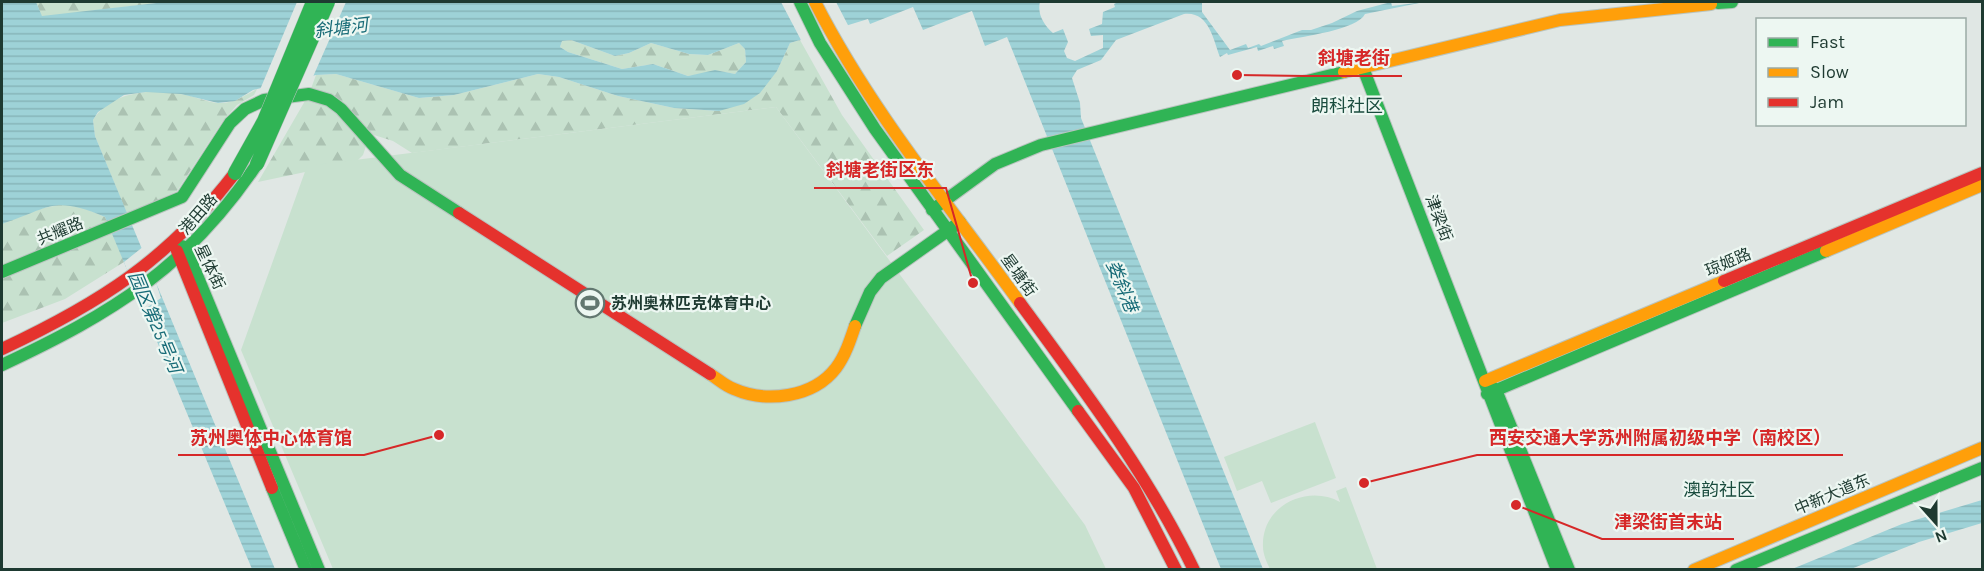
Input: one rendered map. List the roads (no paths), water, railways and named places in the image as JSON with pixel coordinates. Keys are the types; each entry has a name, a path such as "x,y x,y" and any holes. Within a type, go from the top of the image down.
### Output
{"main road":[{"name":"港田路","path":"2,349 73,316 131,279 176,241 206,211 235,173 264,120 313,2"},
{"name":"港田路","path":"2,364 93,321 137,292 183,255 230,203 257,164 272,136 328,2"},
{"name":"星塘街","path":"800,2 833,64 932,210 1134,488 1176,570"},
{"name":"星塘街","path":"815,2 848,62 960,222 1128,451 1172,524 1194,570"},
{"path":"932,210 995,164 1041,145 1560,20 1721,3"},
{"name":"津梁街","path":"1363,68 1489,388 1557,570"},
{"name":"共耀路","path":"2,272 182,197 230,123 245,109 264,100 297,93 319,96 341,109 400,175 733,389 771,399 803,392 826,377 842,358 875,283 960,222"},
{"name":"琼姬路","path":"1489,388 1983,173"},
{"name":"琼姬路","path":"1489,388 1983,185"},
{"name":"星体街","path":"176,241 319,570"},
{"name":"星体街","path":"183,255 306,570"},
{"name":"津梁街","path":"1489,388 1569,570"},
{"name":"中新大道东","path":"1694,570 1983,448"},
{"name":"中新大道东","path":"1736,570 1983,468"}],"water":[{"path":"2,2 36,2 42,16 165,2 1040,2 1040,15 1044,23 1053,33 1063,29 1068,42 1064,51 1067,58 1075,61 1103,48 1103,35 1091,36 1089,29 1102,24 1103,12 1115,7 1114,4 1118,2 1202,2 1202,12 1230,50 1246,44 1248,48 1259,44 1261,46 1302,30 1311,30 1332,23 1357,11 1391,2 1392,6 1424,2 1365,14 1352,24 1329,32 1282,41 1284,46 1274,49 1273,46 1258,51 1257,47 1228,55 1227,53 1220,57 1205,22 1192,14 1184,14 1116,40 1101,60 1077,70 1072,78 1080,103 1081,118 1263,569 1221,569 1007,37 985,46 972,11 923,30 913,7 870,24 868,19 790,43 777,71 760,93 744,104 719,111 674,108 618,96 559,77 538,74 454,95 419,98 336,74 316,75 253,90 235,101 218,103 181,94 146,92 124,95 98,112 93,120 95,136 275,569 252,569 105,217 88,210 62,205 42,209 2,224","holes":["571,40 615,56 629,53 651,43 689,54 708,55 739,43 745,49 746,62 735,74 715,70 688,76 653,64 622,69 568,52 560,47 562,41"]},
{"path":"1982,500 1982,523 1919,542 1851,569 1792,569 1902,524"}],"place":[{"name":"斜塘老街","path":"1237,75"},
{"name":"斜塘老街区东","path":"973,283"},
{"name":"苏州奥林匹克体育中心","path":"590,303"},
{"name":"苏州奥体中心体育馆","path":"439,435"},
{"name":"西安交通大学苏州附属初级中学（南校区）","path":"1364,483"},
{"name":"津梁街首末站","path":"1516,505"}],"district":[{"name":"朗科社区","path":"1347,106"},
{"name":"澳韵社区","path":"1719,490"}],"water label":[{"name":"斜塘河","path":"341,28"},
{"name":"娄斜港","path":"1122,286"},
{"name":"园区第25号河","path":"155,322"}]}
